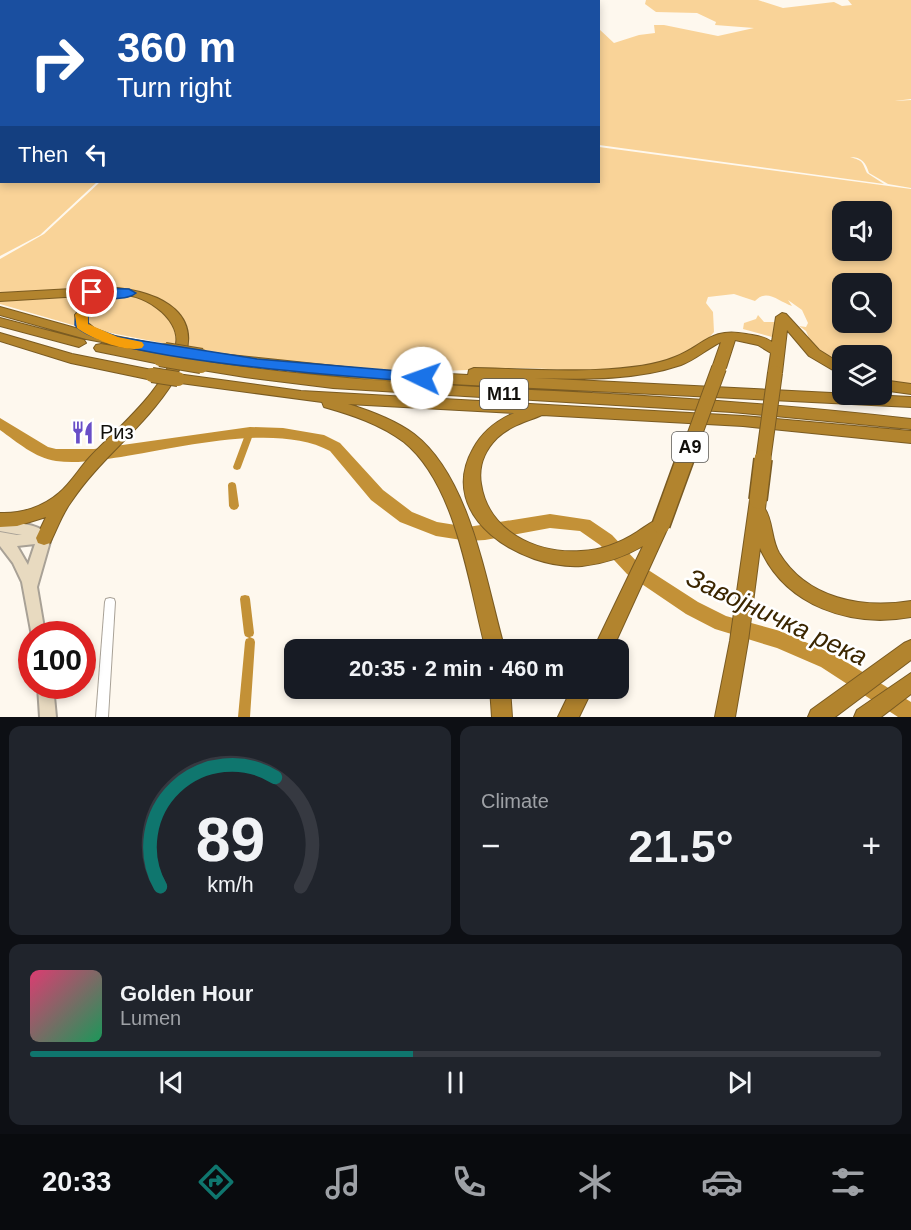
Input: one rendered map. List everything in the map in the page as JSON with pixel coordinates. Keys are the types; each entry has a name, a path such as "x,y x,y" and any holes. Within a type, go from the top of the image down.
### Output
{"highway":[{"path":"0,297 110,291 147,297 166,308 177,320 183,341 169,375 149,402 65,497 44,538"},
{"path":"115,341 87,330 82,325 81,315 100,297 114,293 129,293"},
{"name":"M11","path":"0,311 56,328 162,354"},
{"path":"725,717 739,641 782,317 814,353 832,364"},
{"name":"M11","path":"0,322 57,338 202,361 257,375 351,385 731,406 911,424"},
{"path":"436,378 486,372 588,374 644,370 679,361 715,339 730,335 762,341 777,351"},
{"name":"A9","path":"607,639 661,525 730,335"},
{"path":"0,338 71,358 152,375 301,396 743,421 911,438"},
{"name":"M11","path":"202,361 436,378 911,402"},
{"path":"892,386 911,389"},
{"path":"301,396 355,411 389,426 411,441 430,459 446,481 461,518 493,639"},
{"path":"560,410 522,415 490,435 481,447 474,462 472,486 475,501 490,524 512,542 540,554 561,559 586,559 613,553 661,525"},
{"path":"0,520 20,519 37,514 65,497"},
{"path":"758,500 768,547 786,572 800,586 822,600 851,611 880,615 911,609"},
{"path":"819,717 906,652"},
{"path":"867,715 911,682"},
{"path":"501,699 502,717"},
{"path":"568,717 577,699"}],"main road":[{"path":"0,526 31,531 44,538"},
{"path":"0,537 17,542 44,538"},
{"path":"0,537 17,555 31,586 36,621"},
{"path":"31,586 44,538"},
{"path":"47,699 48,717"}],"street":[{"path":"102,717 110,602"}],"shaded area":[{"path":"646,0 758,0 783,8 834,2 842,6 852,5 848,0 911,0 911,99 895,101 911,100 911,188 888,184 869,173 863,161 854,157 850,157 860,161 867,173 884,184 600,145 600,30 614,43 639,35 655,33 654,25 718,36 754,28 715,25 716,22 697,13 656,12 645,4"},
{"path":"600,147 911,189 911,387 892,383 892,345 832,345 832,362 825,358 807,338 809,338 806,331 799,326 806,327 808,323 802,310 788,300 792,306 769,296 760,297 755,301 734,294 708,297 706,303 713,312 714,332 707,340 689,352 648,366 608,371 519,368 405,371 342,368 279,362 187,347 186,329 164,303 138,291 117,288 10,294 0,292 0,259 44,234 99,183 600,183"},
{"path":"0,183 96,183 40,235 0,256"},
{"path":"97,293 80,309 76,326 0,304 0,300"},
{"path":"113,295 137,297 157,306 171,322 177,346 91,329 86,324 85,316 92,306"},
{"path":"758,315 764,322 774,322 775,332 772,337 743,329 744,323 756,319"}],"waterway":[{"name":"Завојничка река","path":"0,423 43,451 56,455 94,455 250,432 283,433 324,441 335,447 377,495 406,517 436,529 468,534 550,521 584,525 606,540 633,569 692,608 722,623 780,640 828,661 911,714"},
{"path":"237,467 250,432"},
{"path":"232,485 234,506"},
{"path":"236,537 236,542"},
{"path":"245,599 249,633"},
{"path":"244,717 250,642"}],"slow traffic":[{"path":"95,301 81,315 82,325 90,332 115,341 137,345"}],"place":[{"name":"Риз","path":"82,432"}],"route":[{"path":"92,292 129,293 114,293 100,297 81,315 82,325 87,330 115,341 257,364 422,378"}]}
